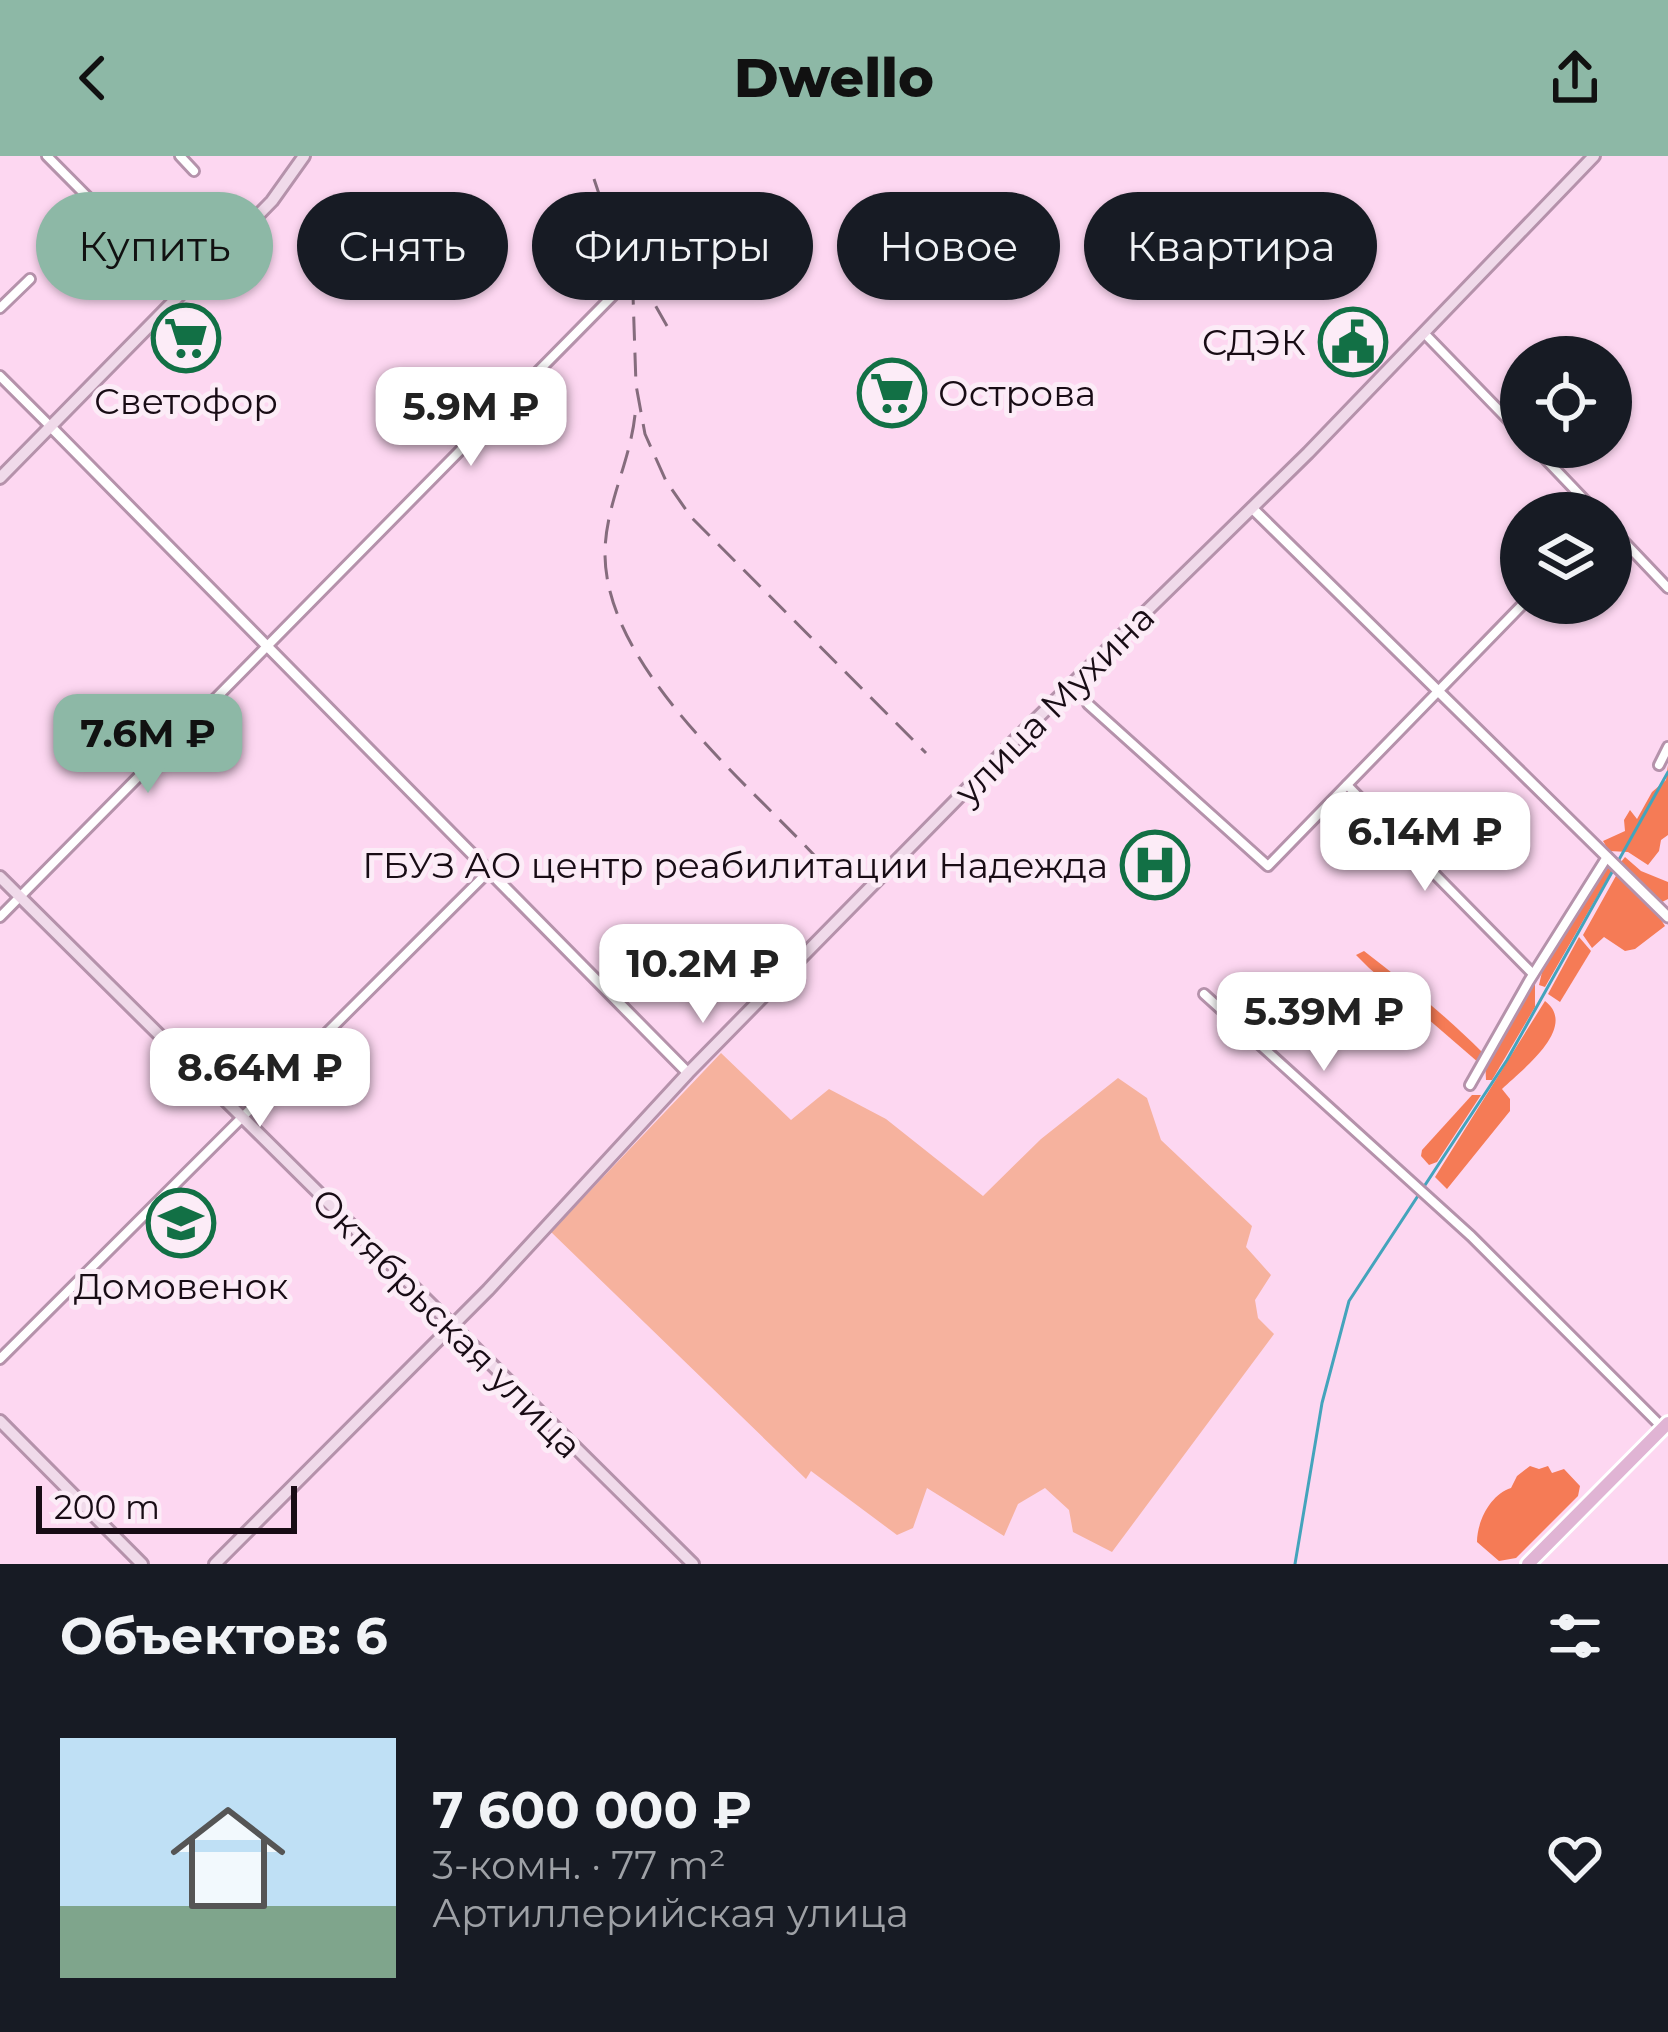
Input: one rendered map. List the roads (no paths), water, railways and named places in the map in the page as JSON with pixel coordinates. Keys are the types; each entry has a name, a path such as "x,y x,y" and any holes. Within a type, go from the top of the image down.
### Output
{"main road":[{"path":"273,200 304,156"},
{"name":"улица Мухина","path":"215,1564 452,1327 688,1073 1013,742 1425,334 1594,156"},
{"path":"0,478 176,300"},
{"name":"Октябрьская улица","path":"0,877 692,1564"},
{"path":"0,1420 142,1564"},
{"path":"1528,1564 1666,1426"}],"street":[{"path":"47,156 83,192"},
{"path":"180,156 194,171"},
{"path":"0,308 30,279"},
{"path":"0,917 608,300"},
{"path":"1425,334 1500,411"},
{"path":"0,376 688,1073"},
{"path":"1554,468 1577,492"},
{"path":"1252,508 1668,917"},
{"path":"1632,550 1668,589"},
{"path":"1088,704 1268,866 1503,624"},
{"path":"1658,765 1668,747"},
{"path":"1347,785 1533,974"},
{"path":"1470,1085 1533,974 1614,863"},
{"path":"0,1359 488,871"},
{"path":"1204,994 1485,1250 1666,1426"}],"waterway":[{"path":"1295,1564 1322,1403 1349,1301 1507,1060 1668,772"}],"railway":[{"path":"594,179 633,295 636,385 645,434 666,481 691,517 926,753"},
{"path":"652,300 667,326"},
{"path":"635,415 605,551 610,593 627,636 682,717 816,857"}],"place":[{"name":"Светофор","path":"186,338"},
{"name":"СДЭК","path":"1353,342"},
{"name":"Острова","path":"892,393"},
{"name":"ГБУЗ АО центр реабилитации Надежда","path":"1155,865"},
{"name":"Домовенок","path":"181,1223"}]}
